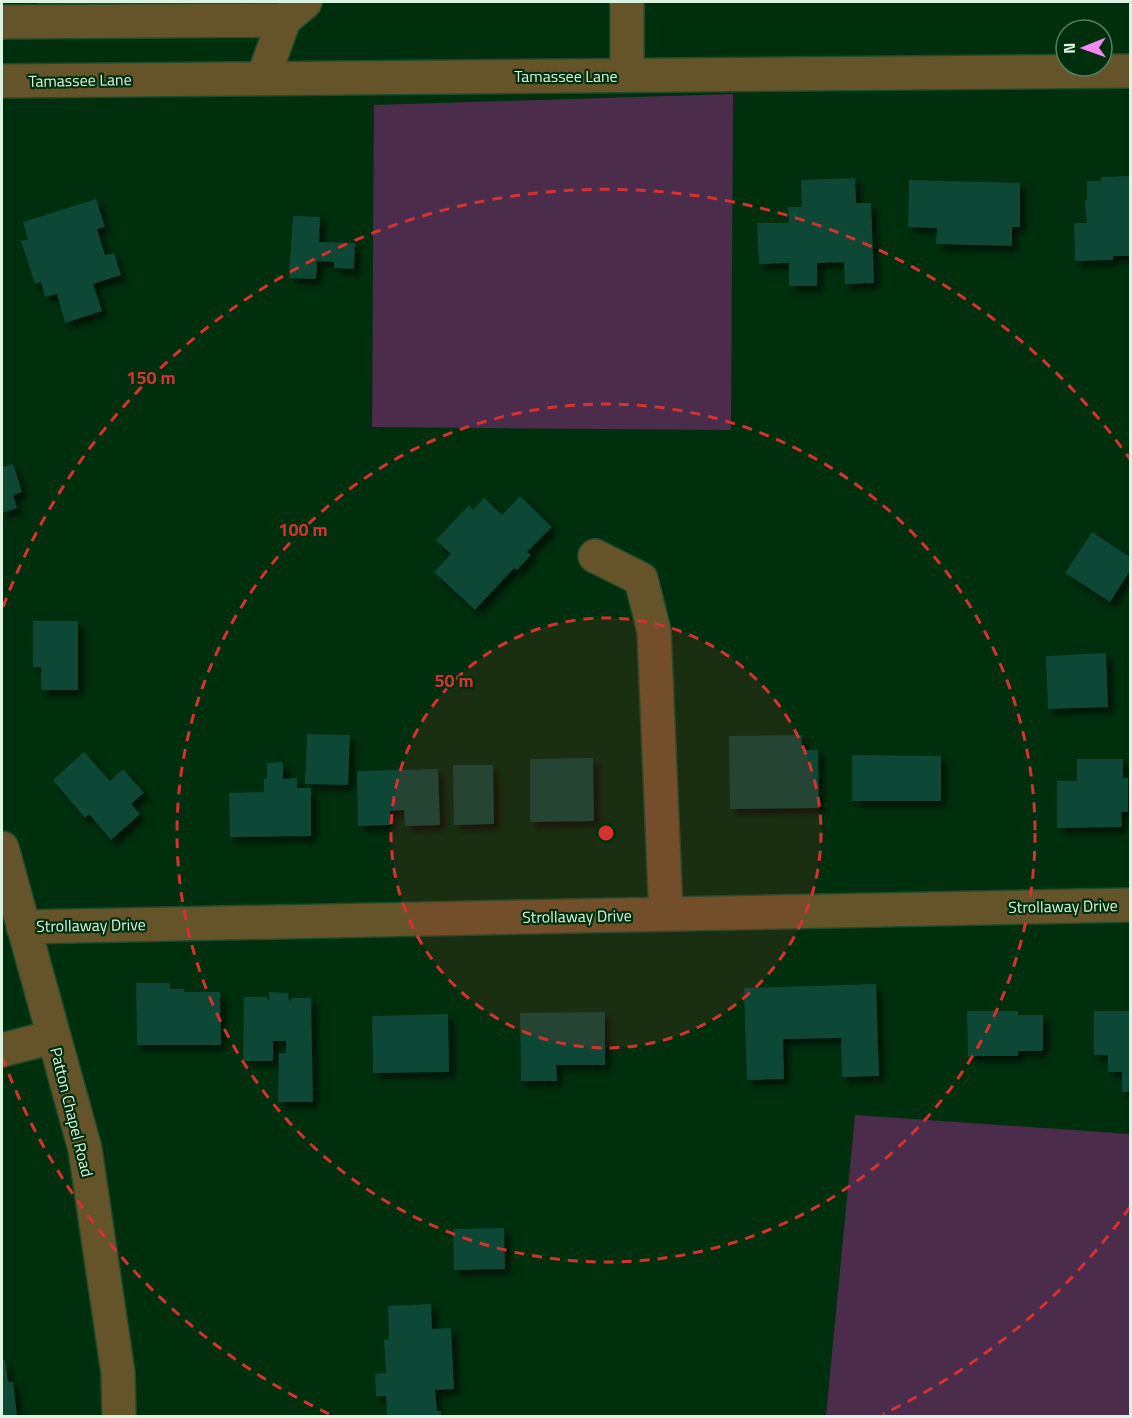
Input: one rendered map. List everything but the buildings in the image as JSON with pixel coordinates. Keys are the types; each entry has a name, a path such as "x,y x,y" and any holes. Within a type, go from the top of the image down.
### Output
{"street":[{"path":"627,2 627,75"},
{"path":"2,22 294,11 263,78"},
{"name":"Tamassee Lane","path":"2,81 1131,71"},
{"path":"595,556 641,579 654,631 666,914"},
{"name":"Patton Chapel Road","path":"2,848 85,1149 118,1373 119,1416"},
{"name":"Strollaway Drive","path":"23,927 1131,905"},
{"path":"2,1050 53,1037"}],"shaded area":[{"path":"733,94 731,430 372,427 374,105"},
{"path":"855,1115 1130,1134 1130,1416 826,1416"}]}
